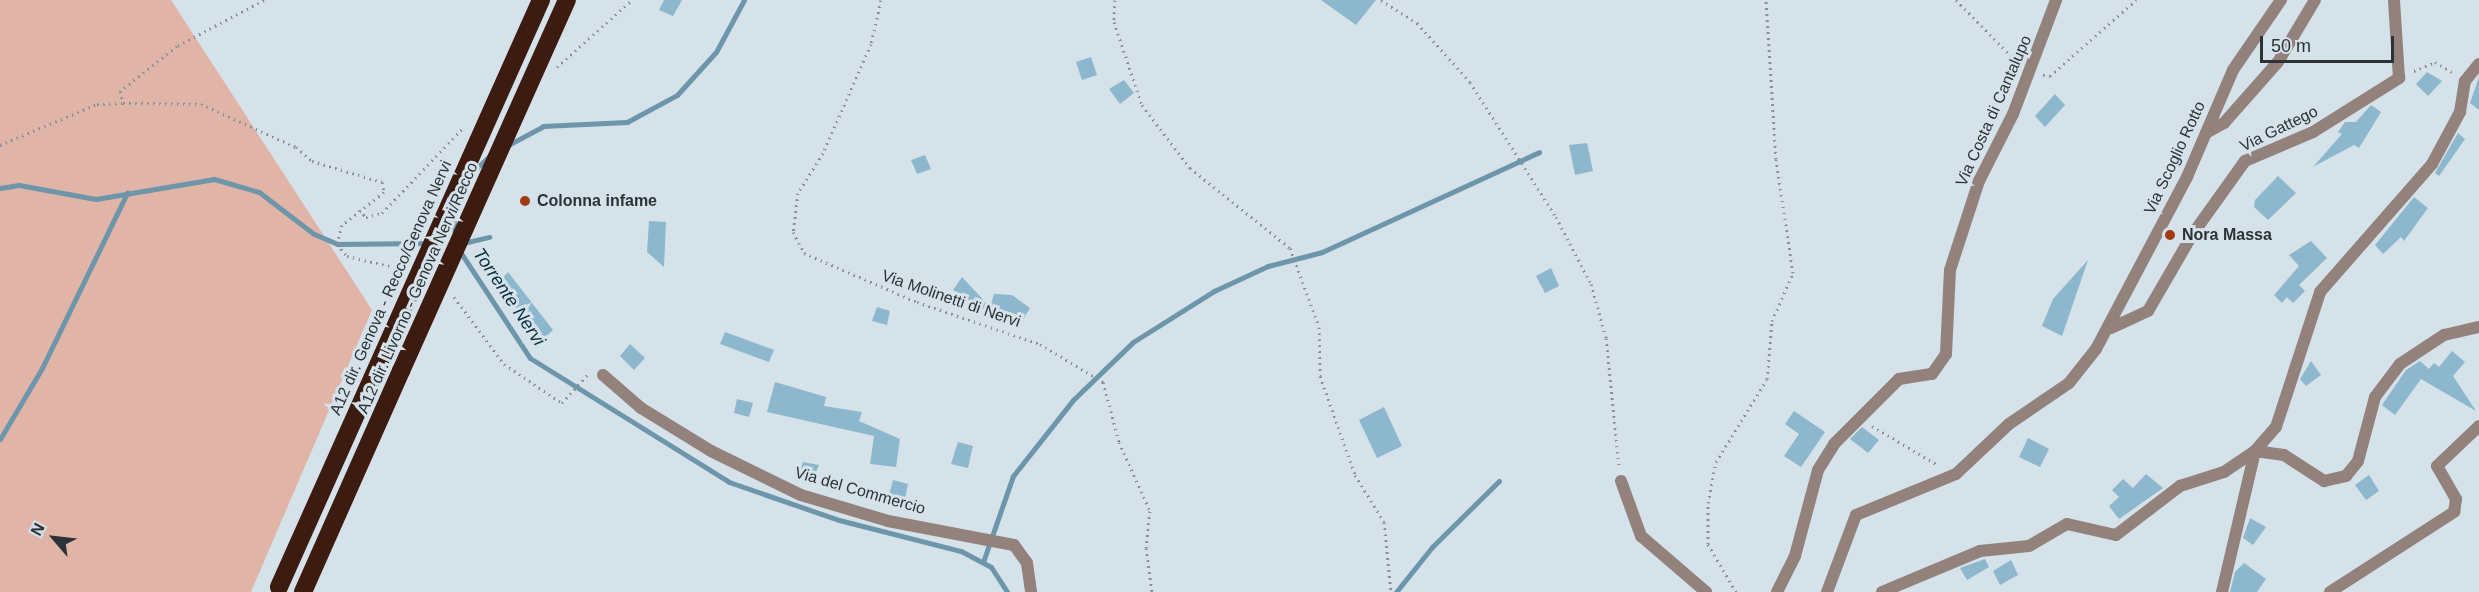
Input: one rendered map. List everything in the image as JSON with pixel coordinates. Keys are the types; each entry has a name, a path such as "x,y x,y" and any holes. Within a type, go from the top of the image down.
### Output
{"highway":[{"name":"A12 dir. Genova - Recco/Genova Nervi","path":"278,590 541,0"},
{"name":"A12 dir. Livorno - Genova Nervi/Recco","path":"303,592 567,0"}],"street":[{"name":"Via Costa di Cantalupo","path":"1777,592 1795,556 1818,470 1857,416 1899,379 1932,374 1946,354 1951,338 1945,298 1950,270 1979,181 2013,114 2027,72 2052,23 2056,0"},
{"path":"2206,133 2224,123 2278,62 2315,0"},
{"path":"2394,0 2399,78"},
{"name":"Via Scoglio Rotto","path":"1956,474 2009,424 2069,383 2110,328 2206,133 2233,70 2279,3"},
{"path":"1882,592 1980,550 2029,546 2067,524 2116,535 2180,486 2224,472 2255,451 2276,427 2320,292 2432,164 2460,112 2465,81 2479,64"},
{"name":"Via Gattego","path":"2110,328 2148,311 2192,235 2245,161 2313,132 2399,78"},
{"path":"2255,451 2284,455 2324,482 2346,476 2358,461 2374,397 2400,364 2444,335 2479,327"},
{"name":"Via del Commercio","path":"603,375 641,408 711,451 801,495 888,520 1014,545 1027,563 1032,592"},
{"path":"2330,592 2454,512 2456,499 2437,466 2479,426"},
{"path":"2222,592 2255,451"},
{"path":"1827,592 1856,515 1956,474"},
{"path":"1622,481 1641,536 1706,592"}],"path":[{"path":"123,103 120,91 177,46 264,0"},
{"name":"Via Molinetti di Nervi","path":"881,0 871,44 823,153 798,193 793,232 804,253 917,302 1040,344 1103,382 1119,442 1150,511 1146,548 1152,592"},
{"path":"1115,0 1114,21 1142,105 1190,168 1290,249 1318,327 1320,376 1355,476 1384,522 1391,592"},
{"path":"1382,0 1417,23 1470,82 1556,217 1591,284 1606,338 1622,481"},
{"path":"1736,592 1708,544 1708,503 1716,462 1767,379 1772,321 1793,273 1776,159 1766,0"},
{"path":"1956,0 2027,72 2050,76 2136,0"},
{"path":"2399,78 2435,62 2465,81"},
{"path":"0,145 97,104 201,104 296,147 312,161 382,182 384,192 342,225 337,243 347,256 394,269 412,268"},
{"path":"449,291 504,364 562,403 589,373 603,375"},
{"path":"1857,416 1956,474"}],"shaded area":[{"path":"0,0 171,0 372,310 251,592 0,592"}],"building":[{"path":"664,0 682,0 673,16 659,10"},
{"path":"1321,0 1376,0 1356,25"},
{"path":"1091,57 1097,75 1082,80 1076,62"},
{"path":"2427,72 2442,81 2428,96 2416,84"},
{"path":"2479,77 2479,110 2470,103"},
{"path":"1124,80 1134,93 1120,104 1109,89"},
{"path":"2055,94 2065,105 2045,127 2035,116"},
{"path":"2371,105 2381,112 2359,148 2354,145 2313,167 2342,134 2338,132 2345,122 2356,122"},
{"path":"2458,133 2465,139 2439,176 2435,173"},
{"path":"1587,143 1593,171 1575,175 1569,145"},
{"path":"925,155 931,169 917,174 911,160"},
{"path":"2278,176 2296,193 2268,220 2254,207 2255,200"},
{"path":"2414,197 2428,208 2404,241 2401,237 2383,254 2375,245"},
{"path":"649,221 666,222 664,267 647,252"},
{"path":"2311,241 2327,258 2299,285 2305,291 2293,303 2287,297 2282,303 2274,295 2299,266 2289,255"},
{"path":"2088,260 2062,336 2042,326 2053,299"},
{"path":"1551,268 1559,286 1545,293 1536,276"},
{"path":"508,272 553,330 540,342 498,283"},
{"path":"962,277 990,307 986,311 953,290"},
{"path":"994,294 1012,295 1030,308 1019,326 987,318"},
{"path":"877,307 890,311 887,325 872,321"},
{"path":"725,332 774,350 769,362 720,344"},
{"path":"630,344 645,358 634,370 620,356"},
{"path":"2452,351 2465,362 2453,376 2476,411 2421,379 2395,415 2382,405 2406,370 2420,361 2429,369 2434,363 2439,367"},
{"path":"2311,361 2321,375 2306,386 2300,379"},
{"path":"775,382 826,397 824,406 862,412 859,421 900,439 896,467 870,464 874,436 767,412"},
{"path":"737,399 753,403 749,417 734,413"},
{"path":"1384,407 1402,446 1377,458 1359,420"},
{"path":"1794,411 1825,432 1801,467 1784,456 1799,434 1785,424"},
{"path":"1862,427 1879,440 1868,453 1850,439"},
{"path":"2028,438 2049,449 2040,467 2019,457"},
{"path":"958,442 973,446 968,468 951,464"},
{"path":"803,462 819,465 812,482 798,479"},
{"path":"2146,474 2163,488 2119,519 2109,506 2119,497 2112,490 2123,479 2133,488"},
{"path":"2369,475 2379,491 2366,500 2355,485"},
{"path":"893,480 908,484 905,498 889,495"},
{"path":"2250,518 2266,527 2253,545 2243,538"},
{"path":"1985,559 1989,567 1967,580 1960,568"},
{"path":"2011,560 2018,575 2000,585 1993,571"},
{"path":"2244,563 2266,579 2257,592 2230,592 2235,572"}],"waterway":[{"name":"Torrente Nervi","path":"508,145 543,126 627,122 677,95 716,52 744,0"},
{"path":"983,562 1013,476 1073,400 1133,342 1214,291 1268,266 1322,252 1539,152"},
{"name":"Torrente Nervi","path":"472,172 490,156"},
{"path":"0,188 19,185 96,199 214,179 259,192 314,234 337,244 427,243"},
{"path":"0,439 42,368 127,193"},
{"name":"Torrente Nervi","path":"453,212 455,236"},
{"path":"463,243 489,237"},
{"name":"Torrente Nervi","path":"459,250 530,358 729,482 839,520 961,551 991,567 1007,592"},
{"path":"1396,592 1432,547 1499,481"}],"place":[{"name":"Colonna infame","path":"525,201"},
{"name":"Nora Massa","path":"2170,235"}]}
